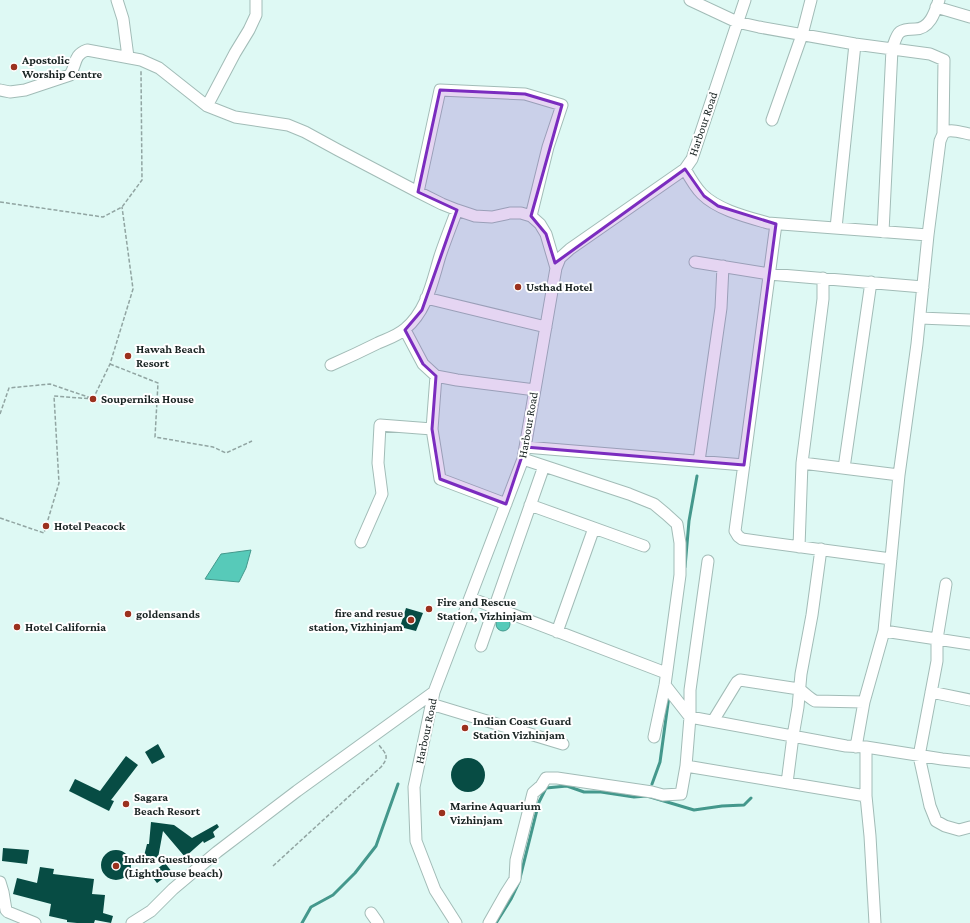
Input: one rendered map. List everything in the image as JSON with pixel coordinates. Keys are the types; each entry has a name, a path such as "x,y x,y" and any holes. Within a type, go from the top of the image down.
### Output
{"street":[{"path":"117,0 123,19 128,57"},
{"path":"207,106 254,20 256,15 256,0"},
{"path":"690,0 737,22 759,28 855,44 930,54 944,60 943,133 940,141 928,235 917,344 899,475 884,631 864,702 861,747 870,836 875,923"},
{"name":"Harbour Road","path":"456,923 435,890 416,841 414,786 434,692 523,459 556,268 560,258 570,249 685,169 692,159 745,0"},
{"path":"772,120 802,35 812,0"},
{"path":"883,232 892,49 898,33 904,30 918,29 926,26 932,18 938,3 970,16"},
{"path":"836,228 855,44"},
{"path":"0,90 10,92 25,90 70,75 78,55 87,50 141,60 159,68 207,106 235,117 288,125 305,132 418,192 456,210 475,216 492,217 510,213 521,213 531,216 540,224 546,234 556,268"},
{"path":"418,192 440,90 525,94 562,105 548,147 531,216"},
{"path":"943,133 948,130 970,134"},
{"path":"685,169 696,187 704,196 718,206 768,223 928,235"},
{"path":"331,365 405,330 422,310 433,282 456,210"},
{"path":"776,224 735,531 742,539 891,559"},
{"path":"695,262 769,274 923,287"},
{"path":"699,461 721,308 723,266"},
{"path":"799,547 802,463 823,299 823,278"},
{"path":"844,468 871,282"},
{"path":"426,298 546,327"},
{"path":"920,318 970,320"},
{"path":"405,330 423,364 436,376 535,390"},
{"path":"436,376 432,429 440,479 506,504"},
{"path":"361,542 382,494 378,464 380,425 432,429"},
{"path":"525,447 744,465"},
{"path":"523,459 629,494 654,504 676,524 680,543 680,575 665,685 654,737"},
{"path":"802,463 899,475"},
{"path":"481,646 544,466"},
{"path":"530,505 644,546"},
{"path":"557,632 594,528"},
{"path":"787,783 798,707 801,674 812,615 821,549"},
{"path":"490,923 515,879 516,860 533,792 546,778 557,778 645,790 663,795 681,794 686,766 690,717 690,690 708,561"},
{"path":"946,584 937,639 937,661 919,756 930,806 936,821 945,826 959,830 970,827"},
{"path":"470,598 666,673"},
{"path":"884,631 970,644"},
{"path":"713,721 735,685 740,680 799,689 816,701 864,702"},
{"path":"665,685 690,717 846,746 970,762"},
{"path":"132,923 151,912 173,890 217,852 297,791 434,692"},
{"path":"931,692 970,700"},
{"path":"431,704 563,744"},
{"path":"686,766 866,796"},
{"path":"1,889 3,908 35,923"},
{"path":"371,913 378,923"}],"path":[{"path":"0,202 103,217 122,207 142,180 141,60"},
{"path":"94,399 110,364 133,289 122,207"},
{"path":"110,364 158,383 154,437 213,446 226,453 252,441"},
{"path":"0,414 9,388 50,384 94,399"},
{"path":"0,518 44,533 59,483 54,396 94,399"},
{"path":"273,866 384,764 386,761 386,754 373,736"}],"highlighted area":[{"path":"440,90 525,94 562,105 531,216 546,234 555,263 685,169 704,196 718,206 776,224 744,465 525,447 506,504 440,479 432,429 436,376 423,364 405,330 422,310 457,210 418,192"}],"shaded area":[{"path":"251,550 246,568 239,582 205,579 221,554"},
{"path":"500,617 506,617 510,621 510,627 506,631 500,631 496,627 496,621"}],"building":[{"name":"fire and resue station, Vizhinjam","path":"406,608 423,613 416,631 400,627"},
{"path":"158,744 165,757 152,764 145,752"},
{"path":"126,756 138,765 111,800 114,801 109,811 69,791 75,779 100,791"},
{"path":"465,758 471,758 480,763 484,769 484,781 480,787 471,792 465,792 456,787 451,778 451,772 456,763"},
{"path":"151,822 174,825 192,838 217,824 219,827 213,832 215,837 204,843 203,841 185,857 163,831 158,858 144,856 147,844 149,844"},
{"path":"3,848 29,850 27,864 2,861"},
{"name":"Indira Guesthouse (Lighthouse beach)","path":"116,850 122,851 130,859 130,871 122,879 116,880 110,879 102,871 101,865 102,859 110,851"},
{"path":"165,863 172,872 157,883 150,874"},
{"path":"40,867 54,869 53,874 94,879 92,894 105,895 103,913 113,916 111,923 95,920 94,923 67,922 67,920 49,916 51,904 13,894 17,878 37,883"}],"waterway":[{"path":"685,567 689,521 697,476"},
{"path":"652,784 660,762 669,696"},
{"path":"302,923 311,907 333,895 355,873 376,846 398,784"},
{"path":"496,923 511,899 519,882 539,802 546,788 567,786 584,792 601,792 634,797 647,796 694,810 744,805 751,798"}],"place":[{"name":"Apostolic Worship Centre","path":"14,67"},
{"name":"Usthad Hotel","path":"518,287"},
{"name":"Hawah Beach Resort","path":"128,356"},
{"name":"Soupernika House","path":"93,399"},
{"name":"Hotel Peacock","path":"46,526"},
{"name":"Fire and Rescue Station, Vizhinjam","path":"429,609"},
{"name":"goldensands","path":"128,614"},
{"name":"fire and resue station, Vizhinjam","path":"411,620"},
{"name":"Hotel California","path":"17,627"},
{"name":"Indian Coast Guard Station Vizhinjam","path":"465,728"},
{"name":"Sagara Beach Resort","path":"126,804"},
{"name":"Marine Aquarium Vizhinjam","path":"442,813"},
{"name":"Indira Guesthouse (Lighthouse beach)","path":"116,866"}]}
